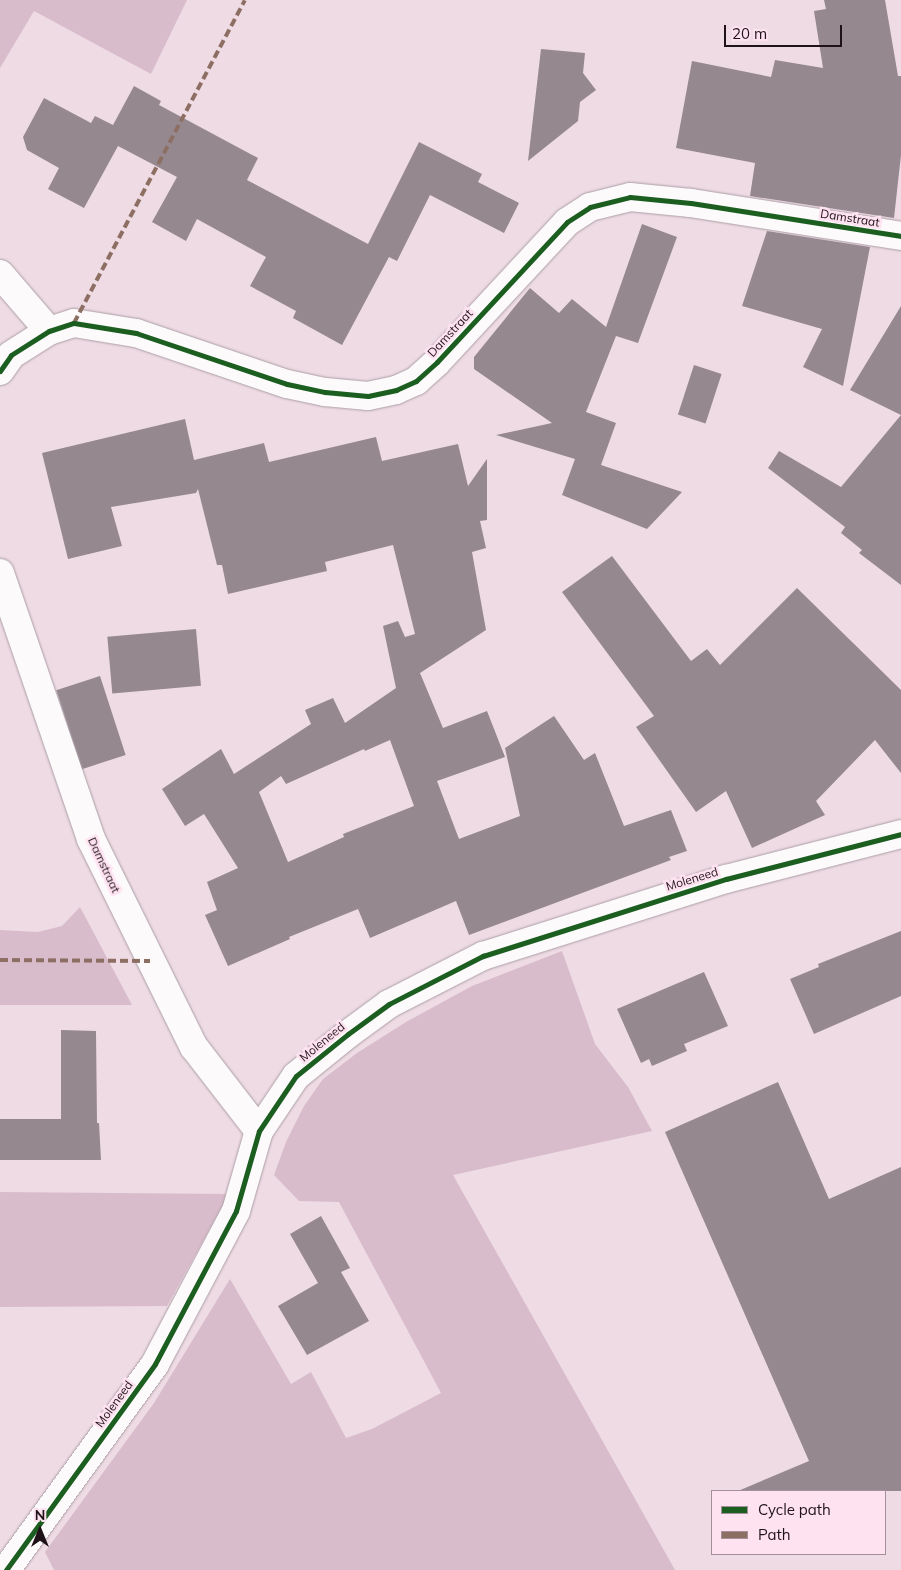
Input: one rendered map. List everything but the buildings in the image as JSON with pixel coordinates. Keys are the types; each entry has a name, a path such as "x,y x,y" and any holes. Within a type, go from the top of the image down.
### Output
{"street":[{"name":"Damstraat","path":"0,371 11,355 49,331 74,323 136,333 286,384 325,392 368,396 396,390 416,381 437,362 567,222 590,207 630,197 691,203 901,236"},
{"path":"0,274 49,331"},
{"name":"Damstraat","path":"0,573 91,839 194,1048 259,1131"},
{"name":"Moleneed","path":"6,1570 155,1364 236,1211 259,1131 296,1076 389,1004 483,956 726,878 901,834"}],"shaded area":[{"path":"0,0 187,0 151,74 34,11 0,68"},
{"path":"80,907 132,1005 0,1005 0,930 38,932 62,926"},
{"path":"562,951 595,1044 628,1087 652,1131 453,1175 675,1570 54,1570 45,1552 154,1403 230,1279 291,1384 311,1372 346,1438 372,1429 441,1393 339,1202 299,1201 274,1175 286,1142 304,1106 323,1079 357,1053 406,1022 472,986"},
{"path":"0,1192 229,1194 167,1306 0,1307"}],"marked path":[{"path":"74,323 245,0"},
{"path":"0,960 150,961"}],"cycle path":[{"path":"0,371 11,355 49,331 74,323 136,333 287,384 325,392 368,396 396,390 416,381 437,362 567,222 590,207 630,197 691,203 901,236"},
{"path":"6,1570 155,1364 236,1211 259,1131 296,1076 389,1004 483,956 726,879 901,834"}]}
